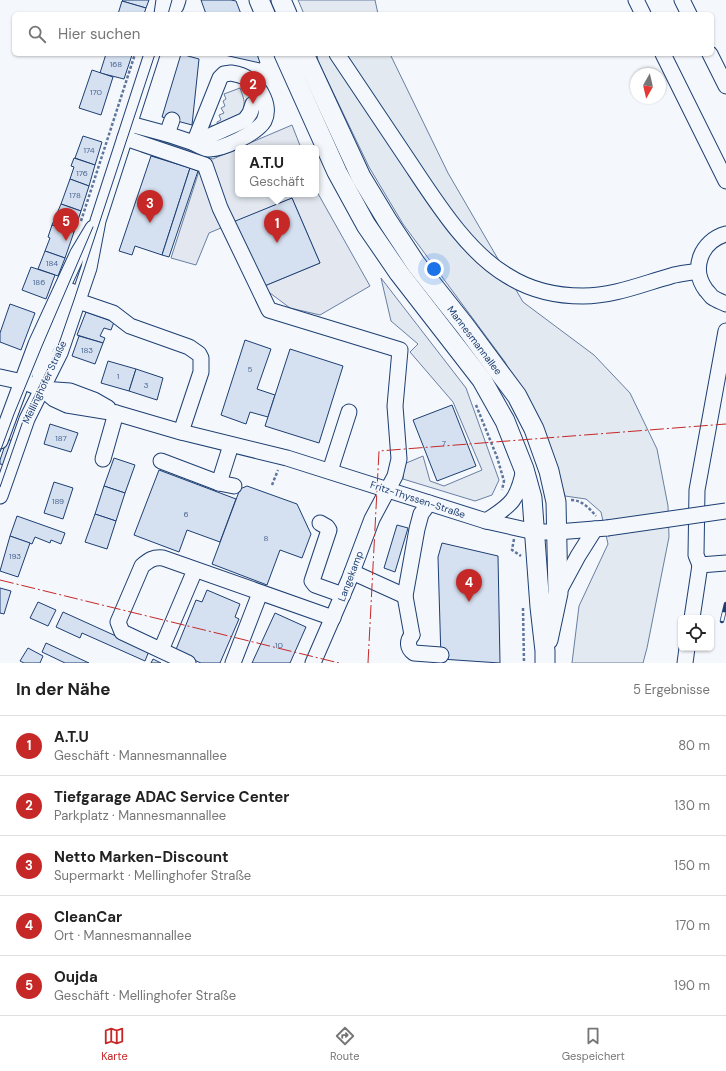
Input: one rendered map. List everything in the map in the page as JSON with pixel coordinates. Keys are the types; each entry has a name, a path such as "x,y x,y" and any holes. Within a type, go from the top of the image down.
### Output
{"main road":[{"path":"259,0 264,12"},
{"path":"281,0 286,12"},
{"name":"Mannesmannallee","path":"285,56 337,172 366,225 399,273 482,380 505,421 524,469 532,498 545,657"},
{"name":"Mannesmannallee","path":"305,56 361,177 387,220 416,264 465,326 517,396 534,429 549,470 556,502 558,593 545,657"}],"street":[{"path":"162,12 164,0"},
{"path":"172,12 178,0"},
{"path":"636,0 642,12"},
{"path":"682,0 689,12"},
{"name":"Mellinghofer Straße","path":"0,496 21,432 40,388 60,353 78,301 89,268 98,221 151,56"},
{"path":"338,56 440,206 479,254 507,276 527,286 551,293 584,296 614,293 673,275 698,271"},
{"path":"664,56 726,181"},
{"path":"711,56 726,86"},
{"path":"130,124 167,134 194,144 208,149 221,148 257,130 263,122 267,114 265,104 262,94 254,83 247,78 231,73 224,74 220,78 194,144"},
{"path":"194,144 245,120 250,113 253,104"},
{"path":"167,134 172,120"},
{"name":"Langekamp","path":"125,138 205,165 227,225 269,310 400,350 394,406 399,459 395,476 372,519 343,595 314,663"},
{"name":"Mellinghofer Straße","path":"0,441 36,344 78,253 98,221"},
{"path":"726,234 713,239 706,246 700,258 698,271 701,284 711,297 726,308"},
{"path":"40,388 39,367 71,293 78,253"},
{"path":"78,301 113,313 130,326 189,347 199,354 201,358 200,372 181,432"},
{"path":"692,615 700,565 696,555 697,490 726,331"},
{"name":"Fritz-Thyssen-Straße","path":"0,377 22,381 40,388 54,399 67,405 116,413 181,432 287,458 486,521 535,532 601,529 726,511"},
{"path":"330,471 349,412"},
{"path":"103,459 116,413"},
{"path":"219,483 231,445"},
{"path":"161,461 219,483 234,486"},
{"path":"486,521 511,504 520,484 524,469"},
{"path":"429,503 421,514 417,528 405,596 412,635 417,637 422,645 441,651"},
{"path":"320,523 329,530 312,581 315,586 343,595"},
{"path":"558,593 578,556 601,529"},
{"path":"188,663 122,632 118,622 142,566 148,560 163,558 333,618"},
{"path":"700,565 726,563"},
{"path":"161,650 195,570"},
{"path":"352,572 405,596"},
{"path":"233,663 260,593"},
{"path":"685,663 687,651"}],"path":[{"path":"80,223 134,56"},
{"path":"475,402 497,457 504,481 501,494 511,504"},
{"path":"272,486 278,470"},
{"path":"516,528 512,550 521,556 521,563"},
{"path":"523,607 524,663"}],"shaded area":[{"path":"298,0 375,0 378,12 303,12"},
{"path":"317,56 391,56 448,173 523,302 594,355 630,393 657,449 668,506 669,537 643,663 572,663 579,606 608,544 601,512 586,499 565,496 548,442 505,362 403,224 369,167 318,61"},
{"path":"240,88 244,106 239,115 228,123 206,133 210,123 212,128 218,126 217,122 221,120 219,115 224,113 221,108 225,106 223,101 226,99 224,94"},
{"path":"292,125 300,145 245,145"},
{"path":"147,136 213,159 235,149 235,197 319,197 319,195 370,286 320,315 290,308 262,287 320,263 292,198 209,233 196,265 171,258 199,171 141,152"},
{"path":"381,278 466,388 499,480 492,495 475,501 403,479 404,464 423,456 430,481 444,486 482,470 453,402 410,352 418,344 391,321"}],"building":[{"path":"149,0 146,8 122,1"},
{"path":"201,0 236,1 240,12 205,12"},
{"path":"122,1 146,8 145,12 119,12"},
{"path":"105,56 132,56 124,79 100,73"},
{"path":"180,56 188,56 199,59 192,125 162,117"},
{"path":"229,56 258,56 260,63"},
{"path":"92,70 113,77 101,115 79,108"},
{"path":"83,136 102,142 95,165 75,158"},
{"path":"151,156 190,168 162,255 135,246 132,255 119,251"},
{"path":"74,158 95,165 89,186 70,179 74,167 71,166"},
{"path":"190,168 198,171 169,257 162,255"},
{"path":"70,179 89,186 81,211 61,204"},
{"path":"292,198 320,263 262,287 233,222"},
{"path":"61,204 81,211 74,232 52,225"},
{"path":"52,225 74,232 65,258 45,251 50,238 48,237"},
{"path":"45,251 65,258 58,276 38,269"},
{"path":"31,267 55,275 46,299 22,290"},
{"path":"10,304 35,313 21,350 0,342 0,333"},
{"path":"86,312 114,322 111,330 104,328 100,336 105,338 103,343 77,335"},
{"path":"79,336 103,343 95,364 72,356"},
{"path":"245,340 271,349 257,389 275,395 268,417 250,412 246,424 221,415"},
{"path":"290,349 343,366 319,443 265,426"},
{"path":"108,361 136,369 129,391 101,383"},
{"path":"136,369 163,378 157,400 129,391"},
{"path":"452,405 476,466 437,481 413,420"},
{"path":"50,424 78,433 71,452 44,444"},
{"path":"7,439 13,441 5,465 0,464 0,460"},
{"path":"114,458 135,465 125,493 104,486"},
{"path":"159,470 236,499 220,542 187,530 179,552 134,535"},
{"path":"54,482 73,488 63,519 44,513"},
{"path":"104,486 125,493 116,521 95,514"},
{"path":"247,486 297,504 311,534 302,558 280,550 267,585 212,564 240,489"},
{"path":"95,514 116,521 107,549 85,542"},
{"path":"17,516 65,533 61,544 51,540 50,543 35,537 32,544 10,536"},
{"path":"397,525 408,528 395,572 384,568"},
{"path":"10,536 30,543 18,577 0,571"},
{"path":"442,543 498,556 500,663 441,659 438,557"},
{"path":"0,588 11,591 4,614 0,613"},
{"path":"207,590 240,604 235,617 239,619 220,663 201,663 175,652 196,600 202,602"},
{"path":"38,602 56,610 48,626 30,618"},
{"path":"63,612 149,651 145,661 82,633 80,638 56,627"},
{"path":"275,613 306,627 290,663 252,663"},
{"path":"46,643 89,663 65,663 42,652"},
{"path":"28,648 43,656 40,663 24,663 20,661"},
{"path":"153,659 161,663 151,663"}],"tram line":[{"path":"169,12 172,0"},
{"path":"0,487 24,418 56,352 154,56"},
{"path":"0,452 42,346 93,227"}],"railway":[{"path":"722,621 726,604"}],"power":[{"path":"368,663 379,451 726,424"},
{"path":"0,580 339,663"}],"place":[{"name":"Tiefgarage ADAC Service Center","path":"253,104"},
{"name":"Netto Marken-Discount","path":"150,223"},
{"name":"Oujda","path":"66,241"},
{"name":"A.T.U","path":"277,243"},
{"name":"CleanCar","path":"469,602"}]}
